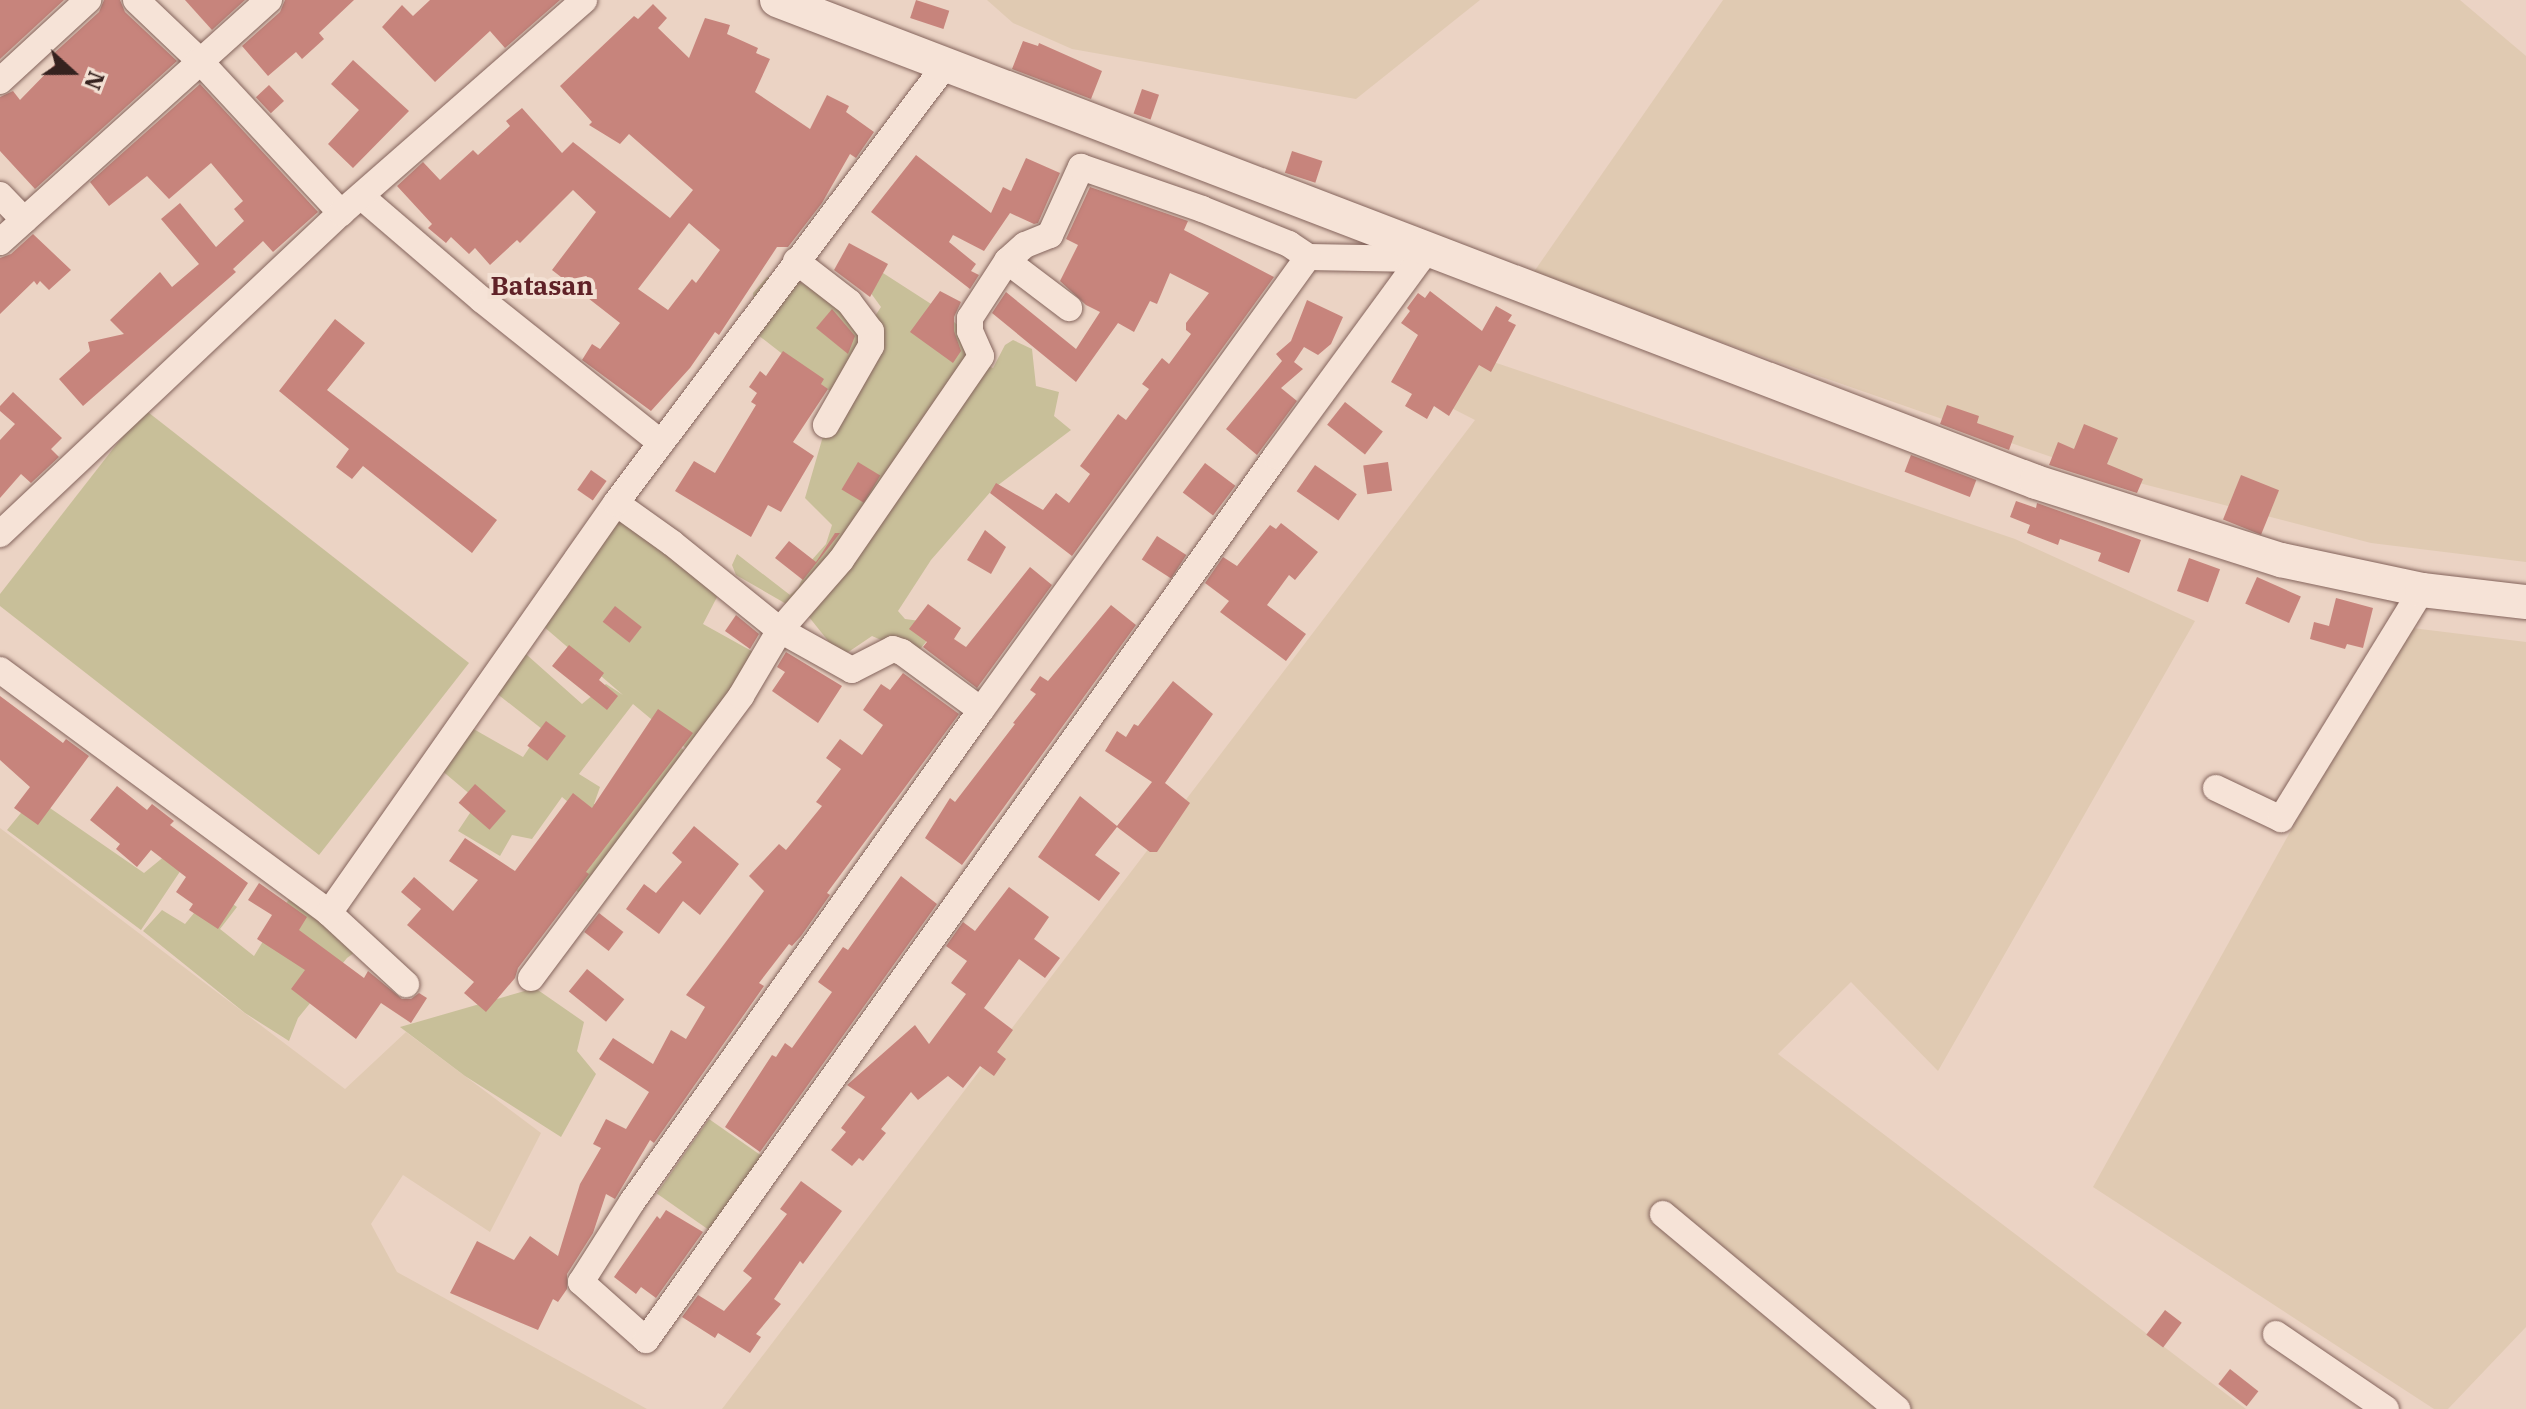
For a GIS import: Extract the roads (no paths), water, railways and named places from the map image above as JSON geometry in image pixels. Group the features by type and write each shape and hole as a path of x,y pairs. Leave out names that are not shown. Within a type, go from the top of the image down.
{"street":[{"path":"0,81 88,0"},
{"path":"136,0 352,205 482,300 661,443"},
{"path":"0,242 269,0"},
{"path":"0,534 352,205 584,0"},
{"path":"777,0 947,63 1423,255 2036,482 2281,560 2422,590 2526,602"},
{"path":"329,913 616,503 947,63"},
{"path":"531,978 636,841 691,758 707,744 741,696 780,630 841,560 981,356 970,331 970,318 1007,261 1025,245 1050,235 1084,167 1202,209 1289,244 1308,257 1423,255"},
{"path":"0,195 24,220"},
{"path":"1308,257 632,1202 581,1282 646,1340 1423,255"},
{"path":"796,261 849,302 871,331 871,346 826,425"},
{"path":"1007,261 1069,308"},
{"path":"616,503 672,543 780,630 852,670 893,649 902,652 981,710"},
{"path":"2216,788 2281,819 2422,590"},
{"path":"0,670 329,913 406,984"},
{"path":"1663,1214 1897,1409"},
{"path":"2276,1334 2386,1409"}],"district":[{"name":"Batasan","path":"542,286"}]}
